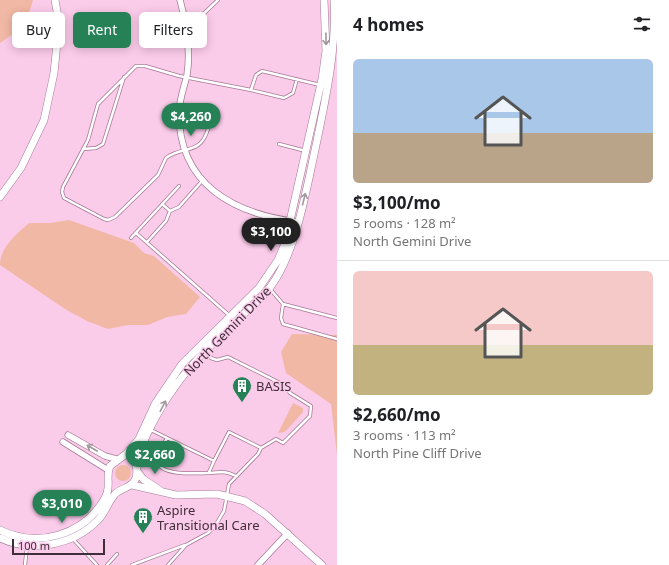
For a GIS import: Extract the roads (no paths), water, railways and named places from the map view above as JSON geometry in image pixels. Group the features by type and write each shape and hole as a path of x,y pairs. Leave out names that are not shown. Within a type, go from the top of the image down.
{"street":[{"path":"0,197 21,168 44,120 54,73 59,23 55,0"},
{"path":"180,0 184,12"},
{"name":"North Gemini Drive","path":"108,470 110,466 139,439 155,404 174,374 188,358 259,288 270,274 284,246 294,222 306,151 321,85 326,51 324,0"},
{"name":"North Gemini Drive","path":"132,484 136,478 136,469 142,446 171,392 205,351 269,289 283,268 332,70 335,39 334,0"},
{"path":"189,48 186,76 179,112 179,126 185,150 194,169 203,181 222,198 234,205 249,211 294,222"},
{"path":"68,435 105,456 130,460 143,479 162,492"},
{"path":"0,530 28,542 48,538 66,533 83,523 97,510 105,498 110,486 108,470 63,442"},
{"path":"109,479 115,486 123,488"},
{"path":"0,538 44,545 63,542 90,528 100,518 116,493 132,484 185,496 226,496 252,504 322,565"},
{"path":"258,565 288,534"}],"lane":[{"path":"205,12 218,0"},
{"path":"208,129 203,142 166,158 158,175 115,217 108,220 66,201 62,195 64,187 88,140 98,104 133,68 140,65 180,76 186,76 284,98 293,93 297,80"},
{"path":"251,90 256,75 262,72 321,85"},
{"path":"83,149 96,148 103,144 125,76"},
{"path":"279,144 306,151"},
{"path":"147,242 166,221 170,211 179,207 203,181"},
{"path":"131,238 179,186"},
{"path":"162,204 170,211"},
{"path":"136,232 231,316"},
{"path":"269,289 284,304 337,318"},
{"path":"284,304 281,318 283,324 337,339"},
{"path":"132,565 186,545 208,533 215,526 224,511 229,484 258,454 261,448 276,439 283,444 310,416 311,406 290,393 284,384 228,357 217,360 211,358 205,351"},
{"path":"150,430 214,461"},
{"path":"209,472 229,432 261,448"},
{"path":"167,438 158,458 158,463 163,469 178,473 226,472 236,476"},
{"path":"72,538 97,565"},
{"path":"25,565 28,542"},
{"path":"168,565 186,545"},
{"path":"107,565 117,554"}],"place":[{"name":"BASIS","path":"242,403"},
{"name":"Aspire Transitional Care","path":"143,534"}]}
